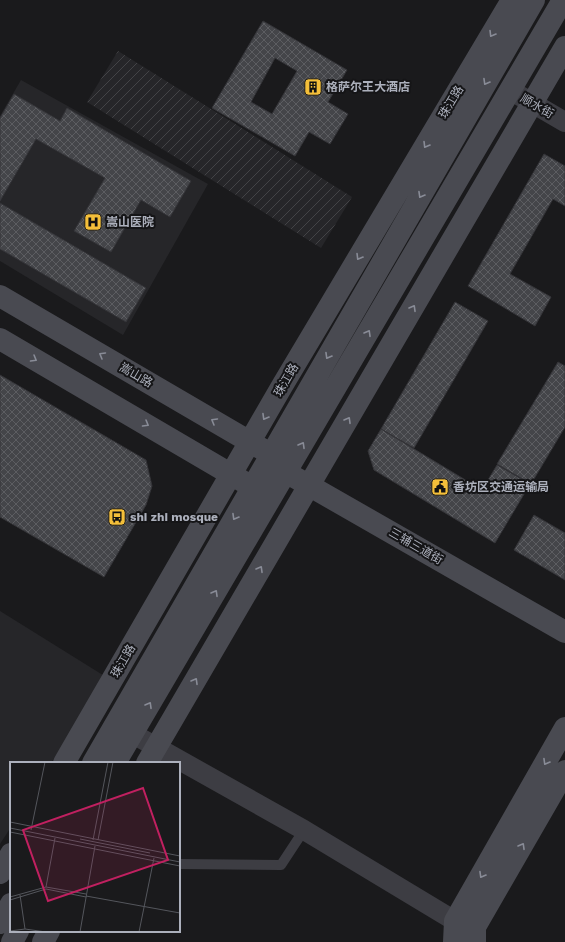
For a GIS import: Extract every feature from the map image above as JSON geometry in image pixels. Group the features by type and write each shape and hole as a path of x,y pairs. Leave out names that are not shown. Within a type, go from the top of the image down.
{"main road":[{"name":"珠江路","path":"65,762 231,474 512,0"},
{"name":"珠江路","path":"116,762 133,734 275,463 534,0"},
{"name":"珠江路","path":"94,762 253,487 275,463 510,90 563,0"},
{"path":"152,755 565,47"},
{"name":"嵩山路","path":"0,296 250,442 275,463"},
{"path":"0,339 253,487"},
{"name":"三辅三道街","path":"275,463 310,485 565,632"},
{"path":"455,932 565,728"},
{"path":"474,942 475,926 565,771"},
{"path":"10,856 0,873 10,879"},
{"path":"0,923 10,906"},
{"path":"12,942 17,932"},
{"path":"43,942 48,932"}],"street":[{"name":"顺水街","path":"510,90 565,122"},
{"path":"133,734 152,755 166,762"},
{"path":"180,769 304,830 455,932"}],"lane":[{"path":"180,864 281,865 304,830"}],"shaded area":[{"path":"118,51 352,197 321,248 87,102"},
{"name":"嵩山医院","path":"21,80 208,184 123,335 0,261 0,116"},
{"path":"0,611 106,677 52,762 10,762 10,829 0,844"}],"building":[{"name":"格萨尔王大酒店","path":"263,21 347,70 328,102 348,114 330,144 309,132 295,156 212,108","holes":["275,58 297,71 272,114 251,102"]},
{"path":"14,94 60,121 67,108 191,181 170,217 141,200 111,252 74,231 105,178 36,139 0,201 0,118"},
{"path":"544,154 565,166 565,206 553,199 510,274 551,297 535,326 468,286"},
{"path":"0,203 146,288 126,322 0,249"},
{"path":"455,302 488,321 414,448 381,429"},
{"path":"558,362 565,366 565,427 531,484 497,464"},
{"path":"0,375 146,460 152,486 146,505 104,577 0,517"},
{"name":"香坊区交通运输局","path":"381,429 482,490 497,465 530,484 495,543 374,470 368,451"},
{"path":"534,515 565,533 565,580 514,550"}],"place":[{"name":"格萨尔王大酒店","path":"313,87"},
{"name":"嵩山医院","path":"93,222"},
{"name":"香坊区交通运输局","path":"440,487"},
{"name":"shi zhi mosque","path":"117,517"}]}
